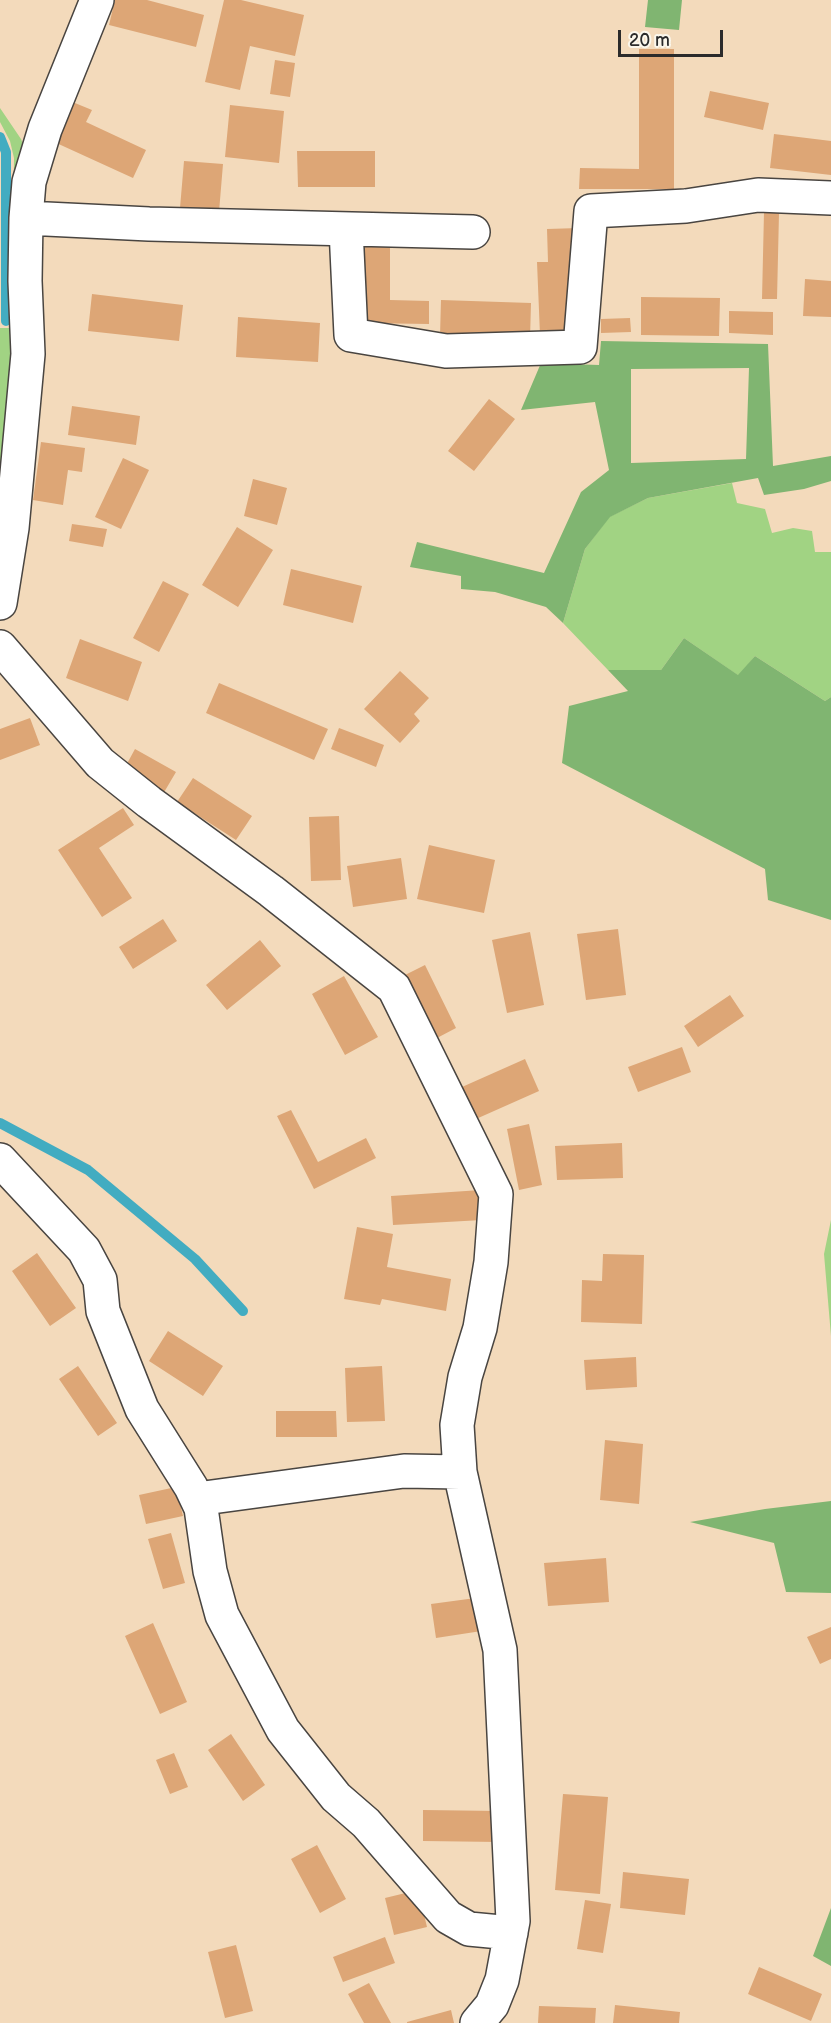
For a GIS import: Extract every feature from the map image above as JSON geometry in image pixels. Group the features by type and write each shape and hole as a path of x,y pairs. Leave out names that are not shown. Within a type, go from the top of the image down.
{"street":[{"path":"0,603 12,528 28,354 25,281 29,182 45,129 97,0"},
{"path":"346,229 351,335 447,351 580,347 591,211 686,206 758,195 831,198"},
{"path":"26,218 149,224 473,232"},
{"path":"0,647 100,763 149,802 271,891 394,988 496,1194 491,1262 480,1328 465,1377 457,1425 460,1472 500,1650 513,1921 502,1980 492,2005 477,2023"},
{"path":"0,1160 84,1250 100,1280 103,1311 142,1409 191,1487 201,1508 210,1571 222,1615 283,1730 336,1797 366,1823 448,1917 469,1929 511,1933"},
{"path":"197,1499 404,1471 460,1472"}],"green space":[{"path":"648,0 682,0 679,30 645,27"},
{"path":"0,108 21,139 27,154 0,558 0,328 12,328 14,158 10,141 0,122"},
{"path":"601,341 768,344 773,466 831,456 831,481 804,489 764,495 758,478 648,498 610,517 585,549 563,623 546,607 495,592 461,589 461,576 410,567 417,542 544,573 581,492 609,470 595,402 521,410 541,363 599,365","holes":["749,368 746,459 631,463 631,369"]},
{"path":"732,483 737,503 765,509 772,533 793,528 812,531 815,552 831,552 831,697 825,701 755,656 739,676 684,638 661,670 608,670 563,623 585,549 609,517 648,498"},
{"path":"684,638 738,675 755,656 825,701 831,697 831,920 768,900 765,869 562,763 569,706 628,691 608,670 661,670"},
{"path":"831,1220 831,1336 824,1254"},
{"path":"831,1501 831,1593 786,1592 774,1543 690,1522 765,1509"},
{"path":"831,1908 831,1966 813,1956"}],"building":[{"path":"115,0 147,0 204,15 196,47 109,25"},
{"path":"224,0 241,0 304,15 295,56 250,46 240,90 205,82"},
{"path":"639,49 674,49 674,189 579,189 580,168 639,169"},
{"path":"275,60 295,63 290,97 270,94"},
{"path":"710,91 769,103 763,130 704,117"},
{"path":"70,101 92,110 86,122 146,150 133,178 52,141"},
{"path":"230,105 284,111 279,163 225,157"},
{"path":"774,134 831,141 831,175 770,168"},
{"path":"297,151 375,151 375,187 298,187"},
{"path":"184,161 223,164 219,212 180,208"},
{"path":"764,212 779,213 777,299 762,299"},
{"path":"579,228 573,333 540,335 537,262 548,262 547,229"},
{"path":"362,246 390,246 390,300 429,301 429,324 361,323"},
{"path":"805,279 831,281 831,317 803,316"},
{"path":"92,294 183,305 179,341 88,331"},
{"path":"641,297 720,298 719,336 641,335"},
{"path":"441,300 531,303 530,339 440,336"},
{"path":"729,311 773,312 773,335 729,333"},
{"path":"238,317 320,323 318,362 236,357"},
{"path":"630,318 631,332 601,333 601,319"},
{"path":"489,399 515,419 474,471 448,451"},
{"path":"72,406 140,416 136,445 68,435"},
{"path":"41,442 85,448 82,472 68,470 63,505 33,500"},
{"path":"123,458 149,470 121,529 95,517"},
{"path":"253,479 287,488 277,525 244,516"},
{"path":"72,524 107,529 103,547 69,541"},
{"path":"237,527 273,550 238,607 202,585"},
{"path":"291,569 362,586 353,623 283,605"},
{"path":"163,581 189,594 159,652 133,638"},
{"path":"80,639 142,662 128,701 66,678"},
{"path":"400,671 429,698 414,714 420,721 400,743 364,709"},
{"path":"219,683 328,729 314,760 206,713"},
{"path":"30,718 40,745 0,760 0,729"},
{"path":"339,728 384,745 376,767 331,749"},
{"path":"135,749 176,772 163,794 123,771"},
{"path":"193,778 252,816 236,840 177,802"},
{"path":"123,808 134,825 99,848 132,898 102,917 58,850"},
{"path":"339,816 341,880 311,881 309,817"},
{"path":"429,845 495,860 484,913 417,899"},
{"path":"401,858 407,899 353,907 347,866"},
{"path":"163,919 177,941 133,969 119,947"},
{"path":"618,929 626,995 586,1000 577,934"},
{"path":"530,932 544,1005 507,1013 492,940"},
{"path":"260,940 281,966 227,1010 206,985"},
{"path":"425,965 456,1028 437,1038 405,975"},
{"path":"344,976 378,1037 345,1055 312,994"},
{"path":"730,995 744,1016 698,1047 684,1026"},
{"path":"682,1047 691,1072 638,1092 628,1067"},
{"path":"525,1059 539,1091 476,1119 462,1087"},
{"path":"291,1110 318,1162 366,1138 376,1158 314,1189 277,1116"},
{"path":"529,1124 542,1185 519,1190 507,1129"},
{"path":"622,1143 623,1178 557,1180 555,1146"},
{"path":"481,1190 482,1220 393,1225 391,1196"},
{"path":"357,1227 393,1234 387,1267 451,1279 446,1311 382,1299 380,1305 344,1299"},
{"path":"37,1253 76,1308 50,1326 12,1271"},
{"path":"603,1254 644,1255 642,1324 581,1322 582,1280 602,1281"},
{"path":"168,1331 223,1366 203,1396 149,1361"},
{"path":"636,1357 637,1387 586,1390 584,1360"},
{"path":"78,1366 117,1423 98,1436 59,1379"},
{"path":"382,1366 385,1421 347,1422 345,1368"},
{"path":"276,1411 336,1411 337,1437 276,1437"},
{"path":"605,1440 643,1444 639,1504 600,1500"},
{"path":"176,1487 183,1516 146,1524 139,1495"},
{"path":"171,1533 185,1583 163,1589 148,1539"},
{"path":"606,1558 609,1602 548,1606 544,1563"},
{"path":"483,1597 488,1630 436,1638 431,1604"},
{"path":"153,1623 187,1702 160,1714 125,1636"},
{"path":"831,1627 831,1659 820,1664 807,1637"},
{"path":"231,1734 265,1785 243,1801 208,1750"},
{"path":"174,1753 188,1787 170,1794 156,1760"},
{"path":"563,1794 608,1797 600,1894 555,1890"},
{"path":"423,1810 499,1811 499,1842 423,1841"},
{"path":"317,1845 346,1899 320,1913 291,1859"},
{"path":"623,1872 689,1879 685,1915 620,1908"},
{"path":"418,1890 427,1927 394,1935 385,1898"},
{"path":"585,1900 611,1904 603,1953 577,1949"},
{"path":"385,1937 395,1963 343,1982 333,1957"},
{"path":"236,1945 253,2011 225,2018 208,1952"},
{"path":"759,1967 822,1994 811,2021 748,1994"},
{"path":"369,1983 391,2023 364,2023 348,1994"},
{"path":"615,2005 680,2012 679,2023 613,2023"},
{"path":"539,2006 596,2008 595,2023 538,2023"},
{"path":"451,2010 454,2023 407,2023 407,2022"}],"waterway":[{"path":"0,137 6,152 6,321"},
{"path":"0,1123 88,1170 195,1259 243,1311"}]}
